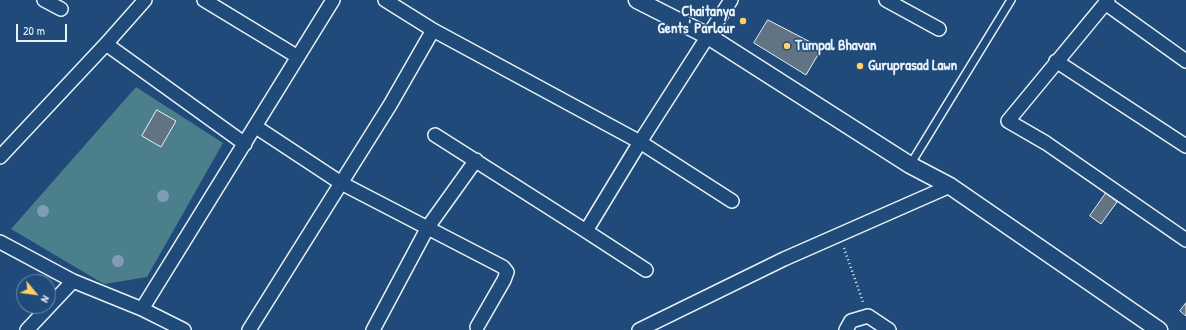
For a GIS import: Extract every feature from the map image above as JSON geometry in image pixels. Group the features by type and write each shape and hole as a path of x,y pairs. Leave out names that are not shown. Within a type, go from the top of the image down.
{"street":[{"path":"44,0 61,9"},
{"path":"0,157 106,44 144,0"},
{"path":"204,0 298,57"},
{"path":"142,309 256,127 333,0"},
{"path":"385,0 433,30 640,142 732,200"},
{"path":"637,0 708,36 910,165 950,186 1152,328"},
{"path":"586,231 640,142 731,0"},
{"path":"886,0 939,29"},
{"path":"1186,61 1106,1 1008,121 1046,143 1186,240"},
{"path":"249,330 390,105 433,30"},
{"path":"106,44 245,144"},
{"path":"1056,61 1186,146"},
{"path":"256,127 341,183 503,267 507,272 476,327"},
{"path":"435,135 646,270"},
{"path":"373,330 428,227 476,160"},
{"path":"638,330 784,259 950,186"},
{"path":"0,242 73,281 142,309 184,330"},
{"path":"27,330 73,281"},
{"path":"846,330 851,321 868,316 889,330"}],"lane":[{"path":"910,165 1011,0"}],"path":[{"path":"839,236 868,316"}],"green space":[{"path":"136,87 223,143 147,277 104,284 11,229"}],"building":[{"name":"Tumpal Bhavan","path":"768,20 822,48 806,75 754,43"},
{"path":"157,110 176,121 161,147 142,136"},
{"path":"1106,193 1117,202 1101,224 1090,216"},
{"path":"1186,303 1186,316 1180,311"}],"place":[{"name":"Chaitanya Gents' Parlour","path":"743,21"},
{"name":"Tumpal Bhavan","path":"787,46"},
{"name":"Guruprasad Lawn","path":"860,66"}]}
